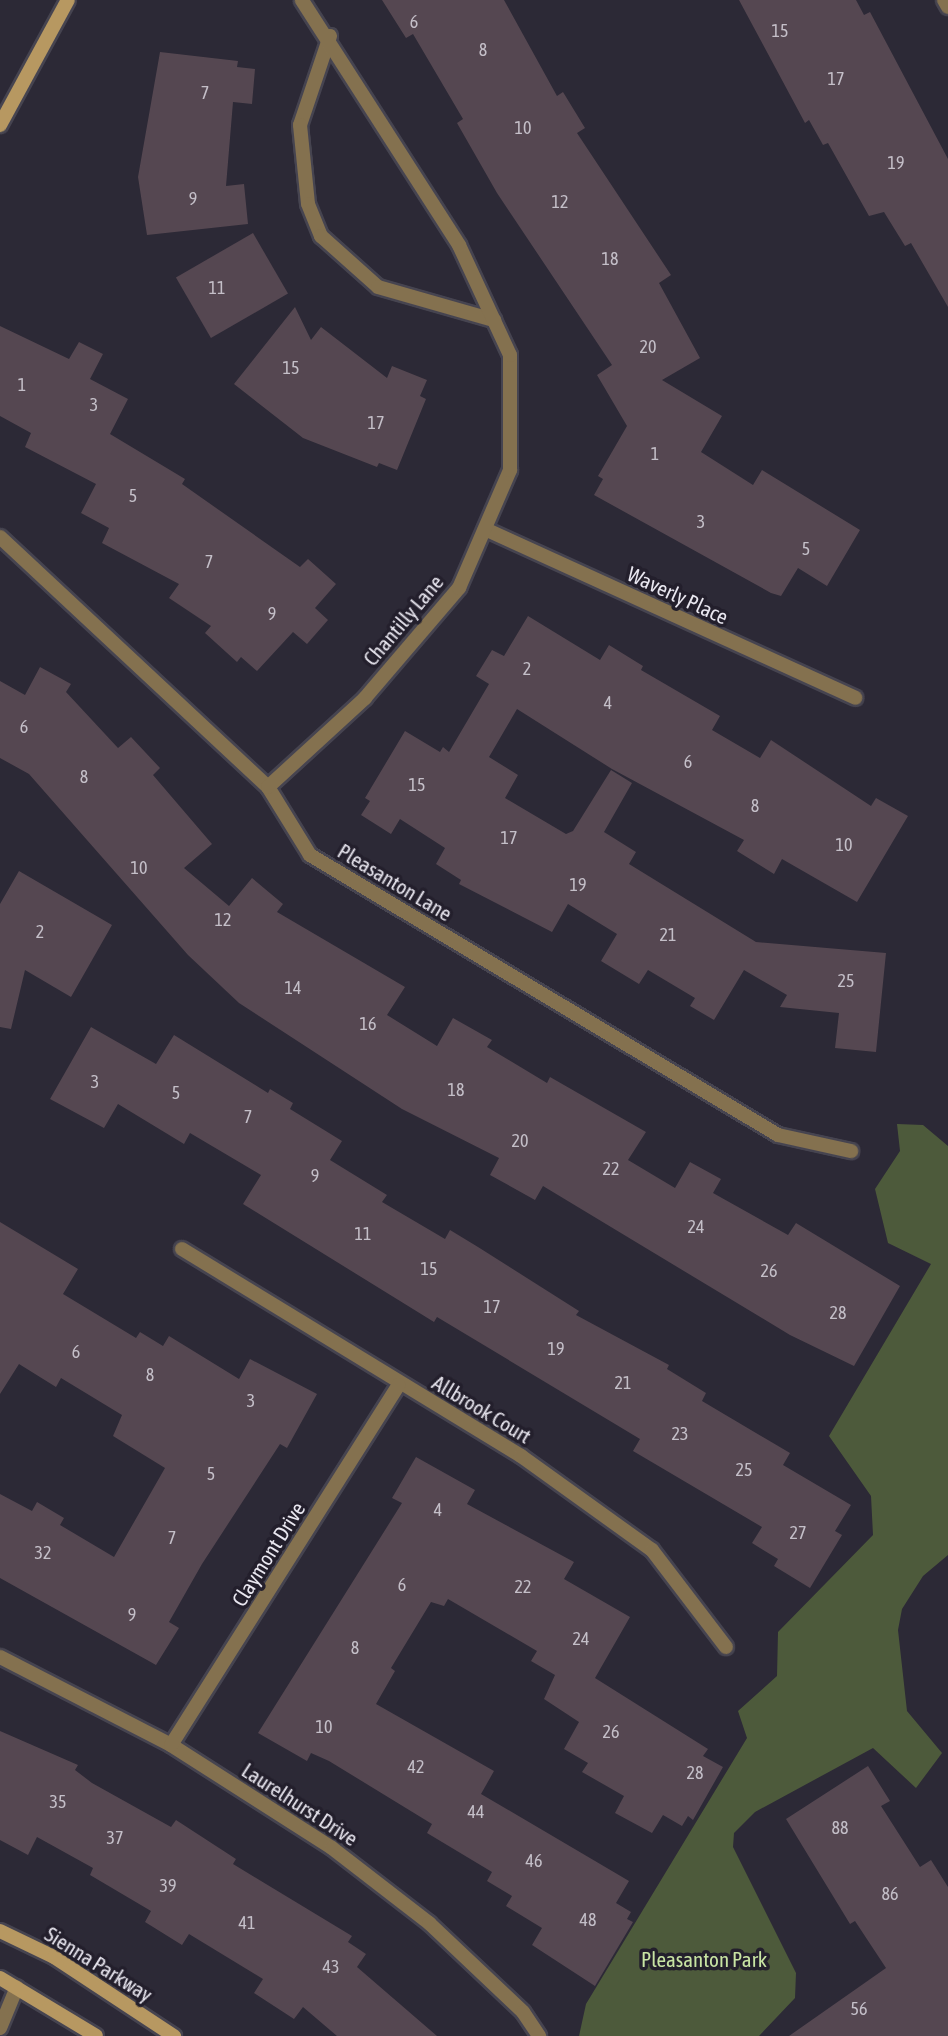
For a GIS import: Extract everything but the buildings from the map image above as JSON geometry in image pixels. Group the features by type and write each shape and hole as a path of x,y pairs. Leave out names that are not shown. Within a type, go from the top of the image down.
{"main road":[{"path":"0,125 68,0"},
{"name":"Sienna Parkway","path":"0,1931 54,1957 174,2036"},
{"path":"0,1978 96,2036"}],"street":[{"name":"Chantilly Lane","path":"268,787 365,698 459,588 510,470 510,355 459,245 330,36 302,0"},
{"path":"944,0 948,7"},
{"path":"330,36 300,125 308,204 321,236 378,287 494,320"},
{"name":"Waverly Place","path":"485,529 855,698"},
{"name":"Pleasanton Lane","path":"0,537 268,787 310,855 778,1135 851,1152"},
{"name":"Allbrook Court","path":"182,1249 399,1385 521,1456 652,1550 726,1647"},
{"name":"Claymont Drive","path":"171,1745 399,1385"},
{"name":"Laurelhurst Drive","path":"0,1657 171,1745 332,1848 429,1923 523,2012 539,2036"},
{"path":"0,2028 17,1987"}],"green space":[{"name":"Pleasanton Park","path":"897,1124 923,1125 948,1146 948,1555 923,1576 902,1609 898,1630 907,1711 942,1753 916,1788 873,1748 755,1812 734,1833 733,1847 796,1973 795,1998 759,2036 579,2036 586,2004 747,1738 738,1711 777,1676 778,1632 873,1535 871,1496 829,1436 931,1264 888,1243 875,1189 900,1151"}]}
